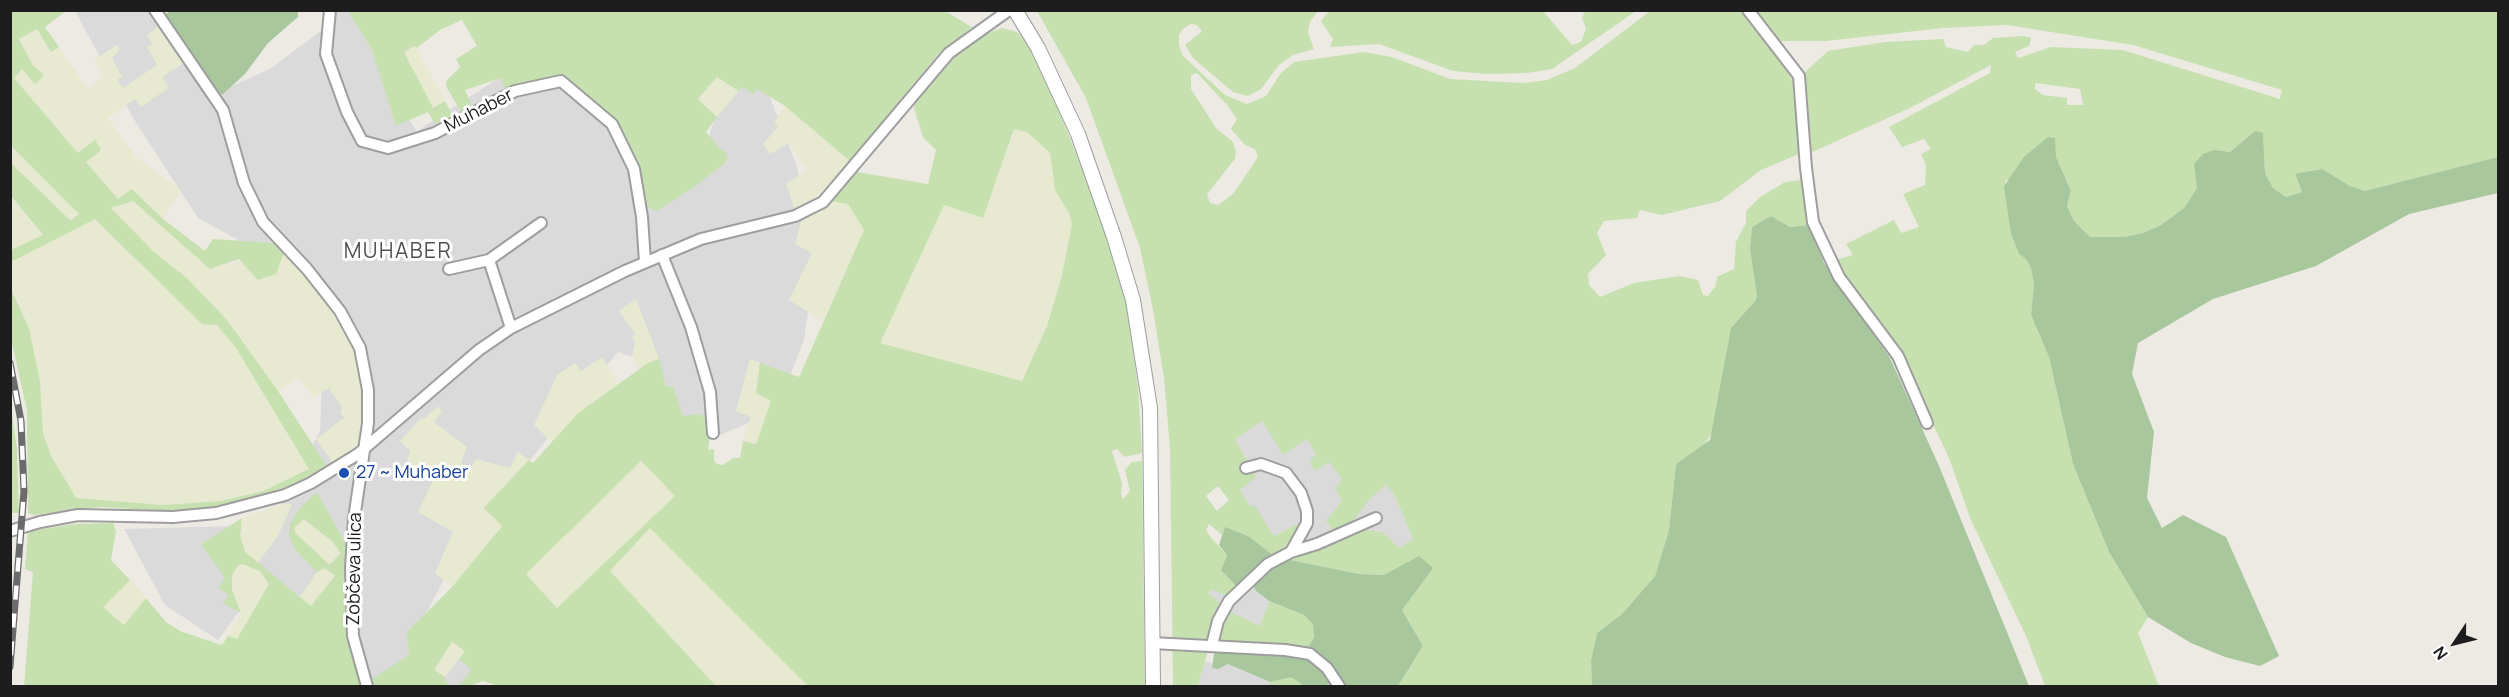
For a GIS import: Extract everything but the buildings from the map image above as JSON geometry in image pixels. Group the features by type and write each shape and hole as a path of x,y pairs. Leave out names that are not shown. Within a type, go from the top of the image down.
{"street":[{"path":"155,10 223,110 244,183 263,222 307,269 340,311 360,348 368,390 368,423 363,450"},
{"name":"Muhaber","path":"330,10 326,54 347,112 362,141 388,148 435,134 515,91 561,81 612,124 630,160 634,169 642,217 645,262"},
{"path":"10,531 40,522 78,515 173,517 216,513 285,495 335,469 363,450 479,350 510,328 645,262 701,239 795,216 823,201 949,53 1009,10"},
{"path":"1015,10 1038,48 1078,134 1114,237 1132,300 1150,408 1153,687"},
{"path":"1748,10 1799,76 1806,168 1813,222 1839,277 1898,356 1927,423"},
{"path":"449,269 489,260 541,223"},
{"path":"662,255 691,327 710,392 713,433"},
{"path":"489,260 510,328"},
{"name":"Zobčeva ulica","path":"363,450 351,568 353,636 367,687"},
{"path":"1245,468 1261,464 1286,473 1301,493 1307,511 1307,523 1291,552"},
{"path":"1212,645 1218,621 1229,601 1268,564 1291,552 1317,544 1376,518"},
{"path":"1152,643 1212,645 1310,654 1328,668 1339,687"}],"shaded area":[{"path":"75,11 150,11 210,96 270,69 322,30 327,11 358,11 384,84 417,131 505,74 569,82 703,154 716,115 718,67 768,92 797,167 814,269 804,340 776,411 709,440 678,411 657,366 618,352 530,460 457,556 414,635 481,666 461,686 347,686 312,595 250,597 218,640 165,605 124,529 270,525 320,431 324,319 281,263 198,218 135,121"},
{"path":"1262,421 1271,435 1307,439 1317,455 1386,485 1395,496 1414,539 1399,549 1384,533 1316,547 1299,557 1256,591 1269,601 1260,626 1222,625 1208,593 1212,588 1228,596 1236,586 1250,506 1240,490 1255,477 1235,439"},
{"path":"1205,661 1212,663 1213,668 1228,664 1270,682 1270,686 1198,686"}],"green space":[{"path":"172,10 298,11 298,17 268,43 245,74 223,94 217,94 164,15"},
{"path":"943,10 972,27 940,52 850,161 785,106 757,89 753,94 742,87 739,91 717,77 698,99 717,117 706,132 728,157 725,163 694,187 657,211 648,207 632,155 622,137 561,87 537,86 510,100 501,78 465,90 477,118 462,114 446,86 446,81 460,67 456,59 477,46 462,20 440,30 417,48 414,46 404,52 433,108 445,101 453,116 435,124 428,112 396,126 372,50 348,11"},
{"path":"1330,10 1543,11 1572,45 1581,42 1586,29 1582,18 1585,11 1636,11 1552,69 1527,73 1487,74 1453,71 1379,44 1330,47 1333,39 1321,21"},
{"path":"11,11 66,11 45,27 59,47 51,52 37,29 19,39 32,64 44,75 35,84 22,69 14,78 78,153 95,140 101,150 86,162 118,199 132,189 163,219 205,251 213,239 274,243 285,250 276,274 258,280 239,259 210,269 133,201 111,208 152,250 188,279 227,320 278,391 328,468 282,492 210,510 179,512 102,507 34,515 28,513 27,410 11,339 10,287 29,328 40,381 43,433 51,456 76,498 163,505 221,501 263,491 309,469 236,348 217,325 202,324 95,219 11,262 11,250 43,235 11,196 11,163 71,221 79,214 11,146"},
{"path":"1037,11 1318,11 1310,22 1308,32 1314,49 1293,55 1279,65 1261,89 1248,96 1233,92 1193,58 1185,45 1202,31 1197,25 1191,24 1183,29 1179,35 1179,45 1183,56 1225,95 1247,104 1266,96 1281,73 1294,62 1364,52 1392,57 1450,79 1524,83 1547,80 1575,68 1650,11 1741,11 1772,46 1787,68 1798,97 1799,154 1761,170 1720,201 1662,215 1640,210 1637,218 1604,221 1597,233 1606,255 1588,274 1589,285 1600,297 1634,283 1680,276 1698,280 1703,295 1708,296 1716,285 1717,277 1734,269 1736,242 1746,223 1746,211 1760,197 1785,182 1801,180 1809,225 1790,227 1771,216 1752,227 1750,249 1757,296 1731,328 1712,432 1705,444 1676,464 1669,530 1655,576 1622,614 1597,633 1591,660 1592,686 1398,686 1423,646 1402,610 1419,556 1385,575 1359,574 1290,560 1364,529 1384,533 1399,548 1413,539 1395,496 1386,485 1369,500 1350,525 1335,533 1326,521 1342,501 1335,489 1342,479 1329,462 1314,471 1310,460 1316,455 1307,439 1283,455 1262,421 1235,439 1256,477 1240,490 1250,506 1255,506 1274,536 1302,522 1294,538 1274,556 1248,536 1225,528 1222,535 1209,524 1206,530 1227,555 1221,570 1236,586 1227,596 1212,589 1208,593 1221,604 1198,686 1173,686 1170,449 1164,378 1140,248 1086,98","holes":["1197,73 1228,106 1237,119 1231,129 1245,145 1255,149 1258,157 1233,194 1218,205 1210,203 1207,194 1235,159 1236,151 1233,142 1216,128 1191,89 1191,75","1218,486 1229,500 1217,511 1206,496"]},
{"path":"1753,11 2498,11 2498,157 2363,191 2321,169 2295,175 2302,192 2286,197 2273,188 2265,173 2263,134 2255,131 2230,152 2214,150 2194,164 2197,188 2184,208 2161,225 2143,233 2124,237 2090,237 2074,221 2067,206 2071,191 2056,157 2005,181 2011,234 2019,254 2026,259 2031,268 2034,284 2031,315 2049,357 2073,464 2109,552 2148,617 2138,633 2159,686 2045,686 2026,636 1970,518 1949,458 1905,366 1882,326 1835,260 1853,255 1846,244 1894,220 1901,233 1919,227 1903,194 1925,185 1926,165 1921,154 1931,149 1924,139 1902,147 1889,127 1990,73 1991,65 1910,108 1810,153 1808,99 1803,74 1828,51 1885,42 1943,39 1946,47 1968,52 1974,45 1984,45 1993,38 2024,36 2031,38 2029,46 2015,52 2018,58 2051,47 2123,50 2280,99 2282,90 2133,45 2007,25 1943,28 1826,41 1781,41","holes":["2035,83 2080,89 2083,105 2067,105 2067,98 2043,95 2035,89"]},
{"path":"161,24 186,62 162,77 169,88 141,107 135,99 108,118 136,157 181,190 163,219 133,189 118,199 14,78 22,68 44,75 32,64 19,39 37,29 51,52 59,47 88,89 103,76 94,60 117,45 120,50 112,58 122,77 117,80 123,88 157,65 147,47 152,44 147,35"},
{"path":"1002,28 1017,32 1028,44 1055,101 1106,229 1126,300 1138,387 1142,453 1124,457 1117,449 1112,451 1122,483 1123,499 1130,491 1125,470 1132,462 1142,461 1145,686 808,686 650,528 610,571 716,686 498,686 483,681 470,686 458,686 472,670 459,659 465,651 452,642 434,670 445,677 444,679 451,686 370,686 368,682 409,655 407,632 452,587 502,526 484,508 529,460 533,463 578,413 648,363 659,359 666,386 673,387 683,416 700,414 712,423 708,450 714,449 714,461 717,464 723,465 733,458 740,458 743,441 756,444 771,401 756,393 760,363 799,377 864,230 848,204 831,201 857,172 928,184 936,150 923,137 912,102 963,48 977,37","holes":["1014,129 1027,132 1050,153 1055,190 1069,213 1072,224 1062,275 1047,326 1022,381 880,343 944,205 983,218","641,461 675,496 557,608 526,574"]},
{"path":"415,45 445,101 433,108 404,52"},
{"path":"717,77 739,91 717,117 698,99"},
{"path":"785,106 850,161 817,197 795,210 786,184 807,170 789,143 770,154 763,144 778,127 774,123"},
{"path":"1014,129 1027,131 1050,153 1055,190 1069,213 1072,224 1062,275 1047,326 1022,381 879,343 944,205 983,218"},
{"path":"2255,131 2263,133 2265,173 2273,188 2286,197 2302,192 2295,174 2322,169 2350,186 2364,191 2498,157 2498,193 2409,214 2316,266 2213,299 2138,343 2132,374 2154,432 2147,498 2162,528 2183,515 2226,537 2279,656 2260,666 2225,657 2191,643 2148,617 2109,552 2073,464 2049,357 2031,315 2034,284 2031,268 2026,259 2019,254 2011,234 2004,186 2024,157 2048,137 2055,138 2056,157 2071,191 2067,206 2074,221 2090,237 2124,237 2143,233 2161,225 2184,208 2197,188 2194,164 2203,154 2214,150 2230,152"},
{"path":"10,146 80,214 71,222 11,163"},
{"path":"10,196 43,236 11,250 10,250"},
{"path":"133,201 210,269 285,250 318,284 349,335 361,366 364,395 359,448 334,465 316,439 344,418 340,411 342,408 329,388 313,397 299,378 278,391 227,320 188,279 152,250 111,208"},
{"path":"831,201 848,204 864,230 823,321 789,300 812,253 795,244 801,222"},
{"path":"1771,216 1790,227 1809,225 1824,263 1890,358 1939,466 2029,686 1592,686 1591,660 1597,633 1622,614 1655,576 1669,530 1676,464 1710,440 1731,328 1757,296 1750,249 1752,227"},
{"path":"95,218 202,323 217,325 236,348 309,469 263,491 221,501 163,505 76,499 51,456 43,433 40,381 29,328 11,287 11,262"},
{"path":"636,299 659,359 639,370 632,357 635,343 632,336 635,334 619,311"},
{"path":"602,357 618,384 578,413 553,443 534,425 557,375 575,363 581,371"},
{"path":"750,359 760,363 756,393 771,401 756,444 743,441 751,417 736,411"},
{"path":"10,398 17,449 19,513 11,513"},
{"path":"438,406 442,411 434,422 467,447 461,463 471,467 476,459 510,468 518,452 529,460 484,508 502,525 452,587 435,573 453,532 418,512 434,478 407,461 410,451 400,441 421,418 425,418"},
{"path":"641,461 675,496 558,608 526,574"},
{"path":"317,492 349,550 362,686 24,686 33,572 25,569 28,531 76,524 113,523 116,531 111,560 130,580 103,607 124,625 146,598 166,622 180,631 222,645 228,636 237,639 269,584 260,571 243,564 238,565 232,575 232,591 241,613 223,603 229,595 218,588 225,578 201,544 242,518 240,536 245,552 311,606 335,576 325,568 317,572 296,551 289,536 290,524 299,509","holes":["304,519 333,542 341,553 330,565 295,533 294,528"]},
{"path":"285,503 292,504 278,536 257,564 245,552 240,536 242,518"},
{"path":"304,519 333,542 341,553 329,565 295,533 293,528"},
{"path":"1225,527 1248,536 1274,556 1236,586 1221,570 1227,555 1219,545"},
{"path":"650,528 808,686 716,686 610,571"},
{"path":"1419,556 1433,568 1402,610 1423,646 1398,686 1304,686 1291,677 1270,682 1228,664 1218,669 1212,668 1216,641 1309,646 1314,637 1313,624 1304,615 1269,601 1256,591 1252,583 1276,564 1290,560 1359,574 1384,575"},
{"path":"243,564 260,571 269,584 237,640 228,636 241,613 232,591 232,575 234,568"},
{"path":"325,568 335,576 311,606 299,598 317,572"},
{"path":"130,580 146,598 124,625 102,607"},
{"path":"1269,601 1304,615 1314,624 1314,637 1309,646 1216,641 1226,615 1231,612 1260,626"},
{"path":"452,642 465,651 445,677 434,670"},
{"path":"1291,676 1304,686 1270,686 1270,682"}],"railway":[{"path":"10,363 21,421 24,491 10,667"}],"place":[{"name":"27 ~ Muhaber","path":"344,473"}],"district":[{"name":"MUHABER","path":"398,252"}]}
